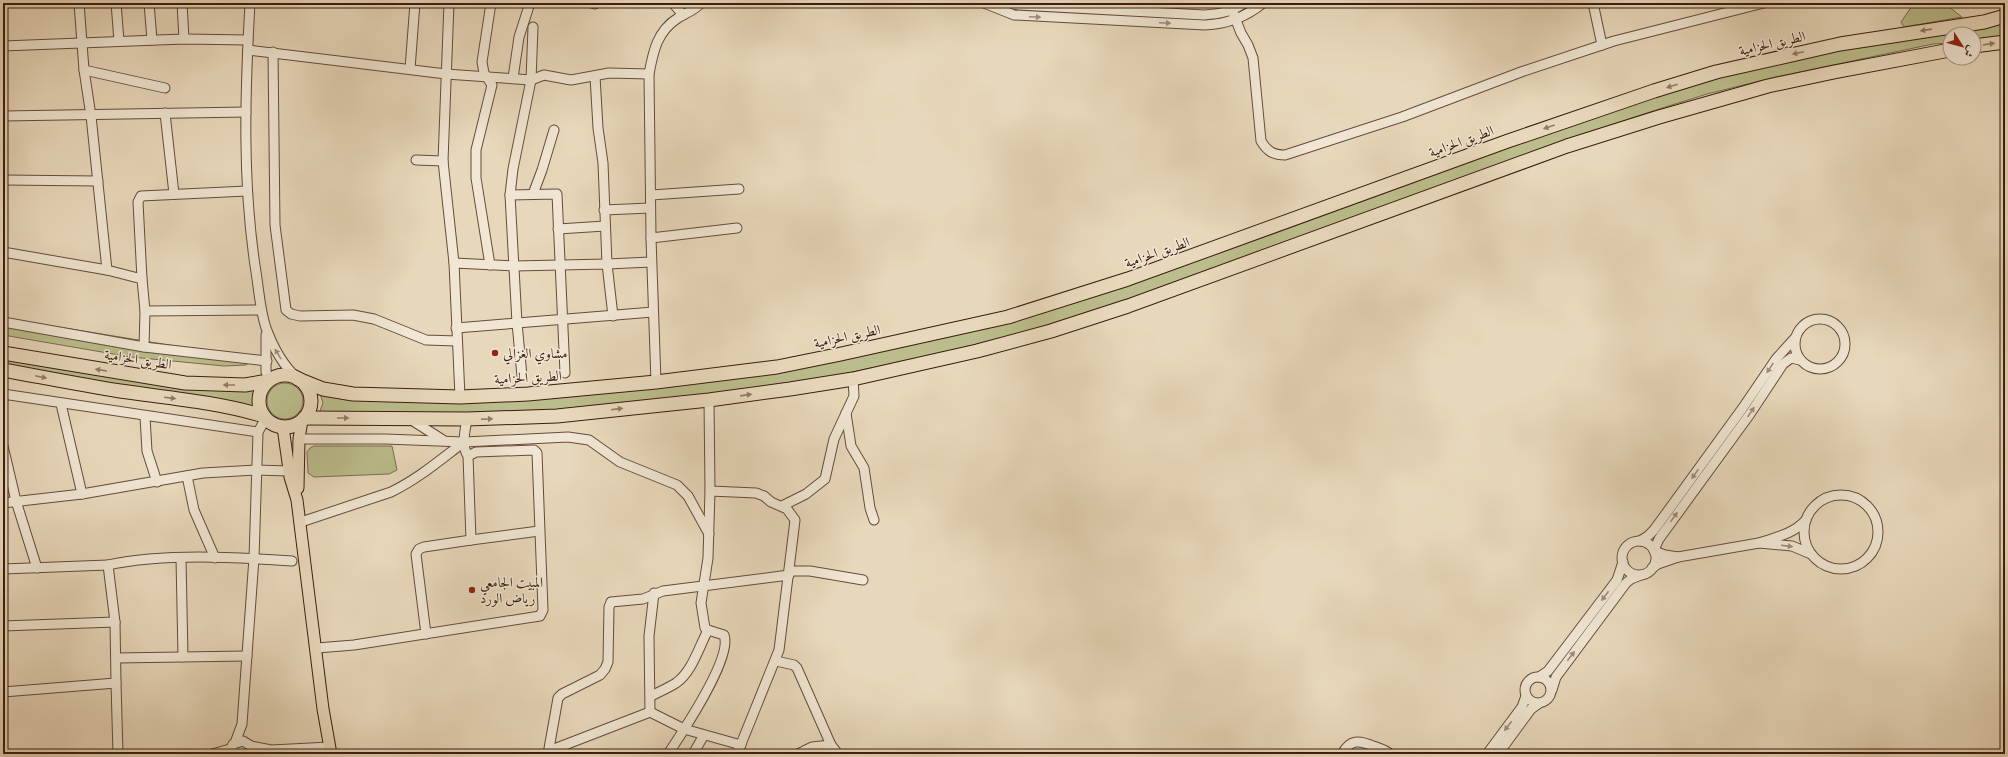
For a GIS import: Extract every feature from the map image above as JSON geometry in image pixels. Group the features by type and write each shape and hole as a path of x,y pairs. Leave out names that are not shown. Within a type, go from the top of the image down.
{"highway":[{"name":"الطريق الحزامية","path":"3,353 185,383 245,385 285,375 297,378 323,389 346,394 460,397 566,391 656,382 777,366 849,353 1008,317 1128,279 1508,141 1682,82 1764,60 1888,36 1984,22 2005,16"},
{"path":"1982,45 2005,42"},
{"path":"303,419 467,419 557,416 709,400 853,378 977,351 1051,331 1286,250 1567,146 1659,117 1768,86 1942,52"},
{"path":"3,370 86,386 206,402 232,407 265,417 276,425 283,427 296,424 303,419 308,412 311,397 308,390 297,378"},
{"path":"265,417 259,402 263,387 269,380"}],"main road":[{"path":"297,500 298,439 303,419"},
{"path":"283,427 289,471 301,522 323,709 330,751"}],"street":[{"path":"79,3 84,70 92,116 107,270"},
{"path":"116,3 119,40"},
{"path":"149,3 152,40"},
{"path":"182,3 184,38"},
{"path":"250,3 246,112 247,190 253,253 266,328 266,372 269,380"},
{"path":"410,69 415,3"},
{"path":"449,3 443,161 454,263 460,397"},
{"path":"490,265 476,164 478,138 492,85 488,76 484,73 482,62 491,3"},
{"path":"513,78 519,37 530,3"},
{"path":"672,3 683,15"},
{"path":"656,382 650,238 651,195 649,74 657,39 670,24 683,15 698,8 702,3"},
{"path":"984,3 1001,11 1026,16 1205,25 1217,25 1235,19 1262,3"},
{"path":"1008,3 1019,5 1204,15 1220,14 1232,10 1244,3"},
{"path":"1593,3 1602,45"},
{"path":"1232,10 1253,58 1261,141 1264,146 1276,155 1285,155 1402,117 1521,72 1602,45 1764,3"},
{"path":"522,376 517,323 510,195 513,169 530,80 533,27"},
{"path":"3,46 184,38 248,40"},
{"path":"248,50 446,74 530,80 544,75 571,80 609,73 649,74"},
{"path":"273,52 275,225 286,310 291,314 300,316 353,315 374,319 426,340 457,341"},
{"path":"84,70 165,88"},
{"path":"595,76 598,128 603,163 607,264 613,316"},
{"path":"3,116 92,116 246,112"},
{"path":"165,113 174,194"},
{"path":"533,194 554,130"},
{"path":"416,160 443,161"},
{"path":"3,180 98,181"},
{"path":"651,195 739,189"},
{"path":"144,347 144,311 139,199 144,195 247,190"},
{"path":"510,195 557,194 565,373"},
{"path":"604,210 650,208"},
{"path":"558,229 605,226"},
{"path":"650,238 737,228"},
{"path":"3,252 107,270 142,279"},
{"path":"454,263 514,266 651,262"},
{"path":"144,311 262,310"},
{"path":"456,328 653,312"},
{"path":"1641,575 1628,570 1623,562 1622,557 1625,548 1633,542 1640,541 1654,530 1742,409 1776,359 1795,338 1799,330 1805,324 1818,319 1832,322 1840,328 1844,337 1844,353 1840,361 1833,366 1824,370 1814,369 1800,360 1791,358 1783,364 1750,414 1658,539 1654,551 1656,558 1652,568"},
{"path":"3,322 42,328 92,340 267,361"},
{"path":"266,328 276,351 287,369 297,378"},
{"path":"1795,338 1794,347 1800,360"},
{"path":"782,506 806,494 825,479 834,439 854,396 853,378"},
{"path":"3,394 61,404 183,420 258,432"},
{"path":"668,754 684,729 720,664 725,646 724,635 708,630 703,625 701,603 707,564 709,534 709,400"},
{"path":"61,404 82,494"},
{"path":"846,413 851,446 864,468 870,508 874,520"},
{"path":"145,416 147,451 157,482"},
{"path":"232,748 242,724 254,558 258,432 265,417"},
{"path":"408,419 444,440"},
{"path":"467,419 464,442 468,456 471,540"},
{"path":"298,439 444,440 464,442 568,437 589,440 620,462 677,485 688,496 709,534"},
{"path":"301,522 398,489 422,475 464,442"},
{"path":"3,446 16,501 37,568"},
{"path":"316,648 354,645 540,616 543,610 536,451 476,452 468,456"},
{"path":"3,503 82,494 221,471 289,471"},
{"path":"187,476 194,510 215,558"},
{"path":"549,752 650,712 684,729 704,735 739,750 776,661 790,573 795,520 792,514 782,506 771,502 764,496 756,493 710,491"},
{"path":"1498,754 1531,709 1538,704 1546,702 1549,698 1556,677 1626,583 1635,576 1641,575 1658,564 1678,557 1759,543 1790,533 1798,529 1806,520 1813,508 1824,499 1845,496 1852,497 1865,504 1870,510 1876,523 1877,538 1875,545 1867,558 1855,566 1841,569 1827,566 1811,554 1792,546 1759,543"},
{"path":"1806,520 1804,534 1811,554"},
{"path":"426,634 416,554 419,549 424,547 539,531"},
{"path":"1640,541 1646,543 1654,551 1665,555 1678,557"},
{"path":"3,569 108,565 129,560 180,558 254,558 292,560"},
{"path":"180,558 183,657"},
{"path":"1487,754 1522,707 1526,696 1525,691 1528,682 1548,671 1617,580 1623,562"},
{"path":"108,565 115,622 118,754"},
{"path":"549,752 558,698 562,694 600,675 607,666 610,604 614,602 642,599 654,593 810,571 863,580"},
{"path":"650,712 651,696 649,636 654,593"},
{"path":"3,626 115,622"},
{"path":"651,696 676,683 682,678 691,664 708,630"},
{"path":"116,658 247,656"},
{"path":"776,661 797,668 831,745 838,754"},
{"path":"1539,677 1548,681 1552,690"},
{"path":"3,692 116,683"},
{"path":"1526,696 1532,702 1538,704"},
{"path":"242,724 250,748"},
{"path":"693,754 704,735"},
{"path":"1342,754 1350,744 1362,741 1390,754"},
{"path":"798,754 812,747 831,745"},
{"path":"212,754 232,748 330,751"},
{"path":"262,754 271,750"}],"green space":[{"path":"1914,3 1944,3 1962,17 1904,27 1901,22"},
{"path":"2005,22 2005,39 1982,40 1981,26"},
{"path":"1942,33 1942,43 1933,44 1776,77 1707,94 1656,110 1568,139 1165,287 1004,339 793,385 583,408 531,411 318,416 323,403 320,393 571,395 989,326 1530,137 1711,78 1827,52"},
{"path":"3,318 169,345 258,356 246,365 224,366 131,357 3,335"},
{"path":"3,358 185,387 227,391 254,389 254,408 3,364"},
{"path":"289,383 298,388 302,394 302,408 298,414 289,419 281,419 272,414 268,408 267,397 272,388 278,384"},
{"path":"314,446 392,446 397,470 389,474 314,477 308,473 307,452"}],"place":[{"name":"مشاوي الغزالي","path":"495,353"},
{"name":"المبيت الجامعي رياض الورد","path":"472,590"}]}
